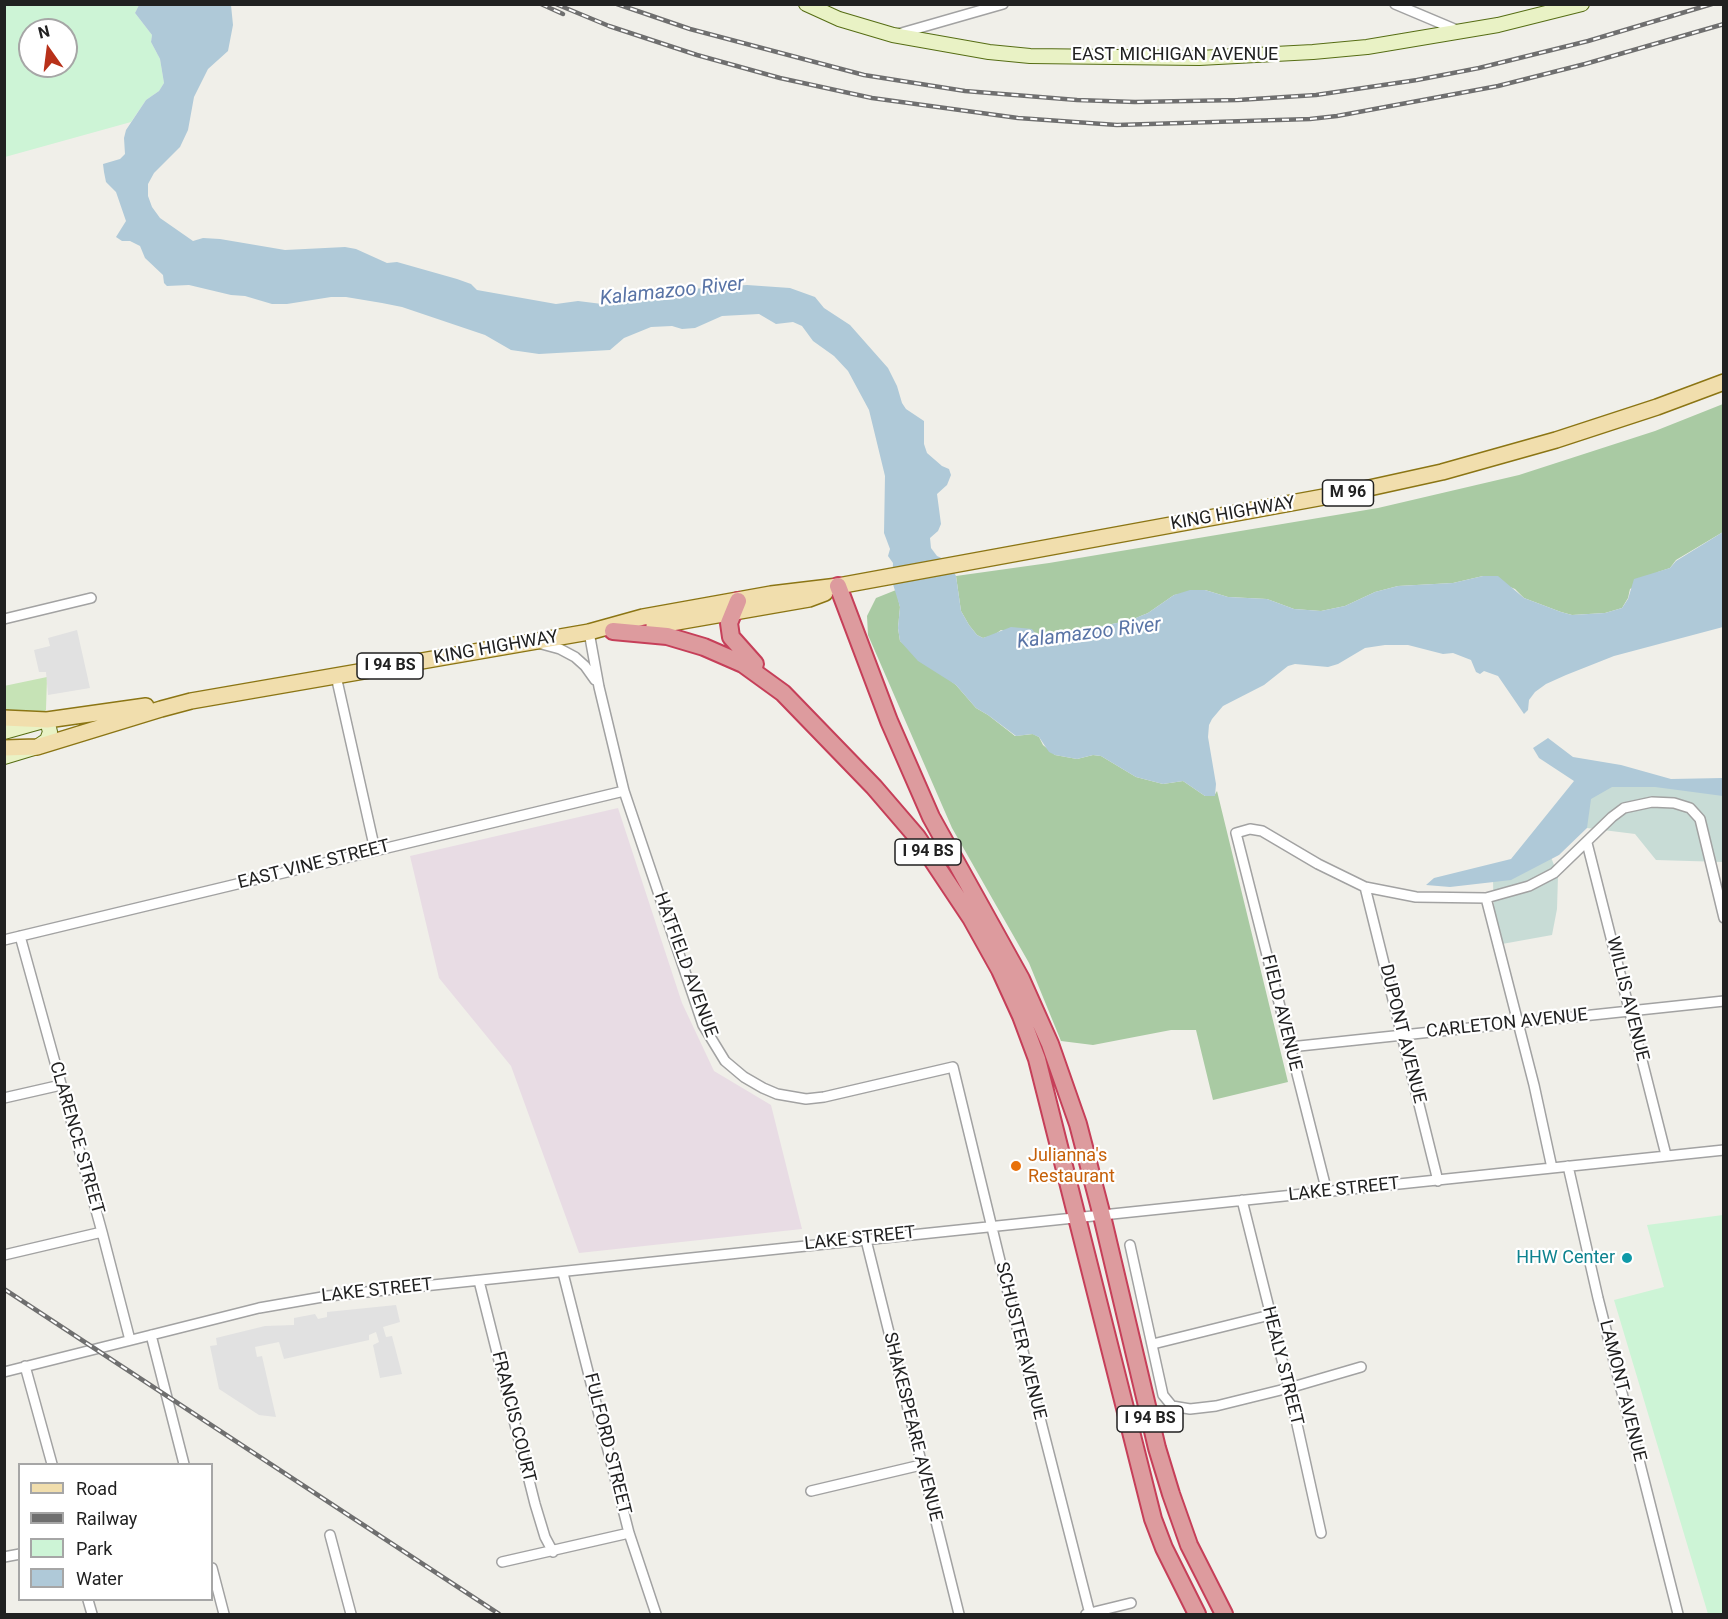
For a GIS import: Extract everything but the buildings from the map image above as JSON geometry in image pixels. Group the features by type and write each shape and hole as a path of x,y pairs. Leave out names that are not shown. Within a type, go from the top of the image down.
{"highway":[{"name":"I 94 BS","path":"838,586 889,721 931,817 1022,979 1057,1064 1077,1124 1090,1217 1153,1519 1164,1548 1197,1614"},
{"name":"I 94 BS","path":"735,607 730,631 735,644 874,787 917,837 971,918 1000,970 1030,1037 1090,1217 1105,1285 1127,1365 1140,1401 1149,1411 1157,1448 1178,1515 1202,1573 1224,1614"},
{"name":"I 94 BS","path":"614,631 667,636 704,647 743,664 783,693"}],"main road":[{"name":"KING HIGHWAY","path":"588,632 614,631 735,607 793,590 838,586 1340,495 1400,482 1556,440 1724,382"},
{"name":"KING HIGHWAY","path":"4,718 47,720 191,701 588,632 643,617 735,607"},
{"name":"KING HIGHWAY","path":"4,748 37,747 191,701"}],"street":[{"name":"EAST MICHIGAN AVENUE","path":"807,4 839,19 892,35 949,46 1020,55 1199,58 1313,52 1367,46 1498,25 1581,4"},
{"path":"892,35 1003,4"},
{"path":"1395,4 1461,32"},
{"path":"4,619 91,598"},
{"name":"HATFIELD AVENUE","path":"588,632 624,792 703,1025 716,1049 733,1068 751,1082 777,1094 806,1099 825,1098 953,1067"},
{"path":"530,642 561,649 575,657 585,666 599,687"},
{"path":"336,676 375,850"},
{"path":"4,732 47,720 50,736 37,747 4,757"},
{"name":"EAST VINE STREET","path":"4,940 624,792"},
{"path":"1365,887 1416,897 1485,898 1515,891 1544,879 1564,864 1624,808 1652,802 1683,806 1697,814 1702,824 1723,913"},
{"name":"FIELD AVENUE","path":"1327,1192 1236,833 1250,830 1262,831 1317,864 1365,887"},
{"name":"WILLIS AVENUE","path":"1587,843 1666,1155"},
{"name":"DUPONT AVENUE","path":"1365,887 1438,1181"},
{"path":"1485,898 1534,1085 1552,1168"},
{"name":"CLARENCE STREET","path":"20,936 130,1340"},
{"name":"CARLETON AVENUE","path":"1290,1047 1724,1001"},
{"name":"SCHUSTER AVENUE","path":"953,1067 1088,1614"},
{"path":"4,1098 61,1085"},
{"name":"LAKE STREET","path":"4,1372 295,1301 351,1293 1724,1150"},
{"name":"LAMONT AVENUE","path":"1568,1166 1598,1298 1678,1614"},
{"name":"HEALY STREET","path":"1242,1200 1321,1533"},
{"path":"4,1255 102,1232"},
{"name":"SHAKESPEARE AVENUE","path":"866,1240 959,1614"},
{"path":"1130,1245 1163,1395 1168,1404 1177,1409 1216,1406 1361,1367"},
{"name":"FULFORD STREET","path":"563,1272 629,1533 656,1614"},
{"name":"FRANCIS COURT","path":"479,1281 535,1504 545,1537 553,1552"},
{"path":"1153,1344 1270,1316"},
{"path":"150,1335 183,1463"},
{"path":"25,1366 52,1463"},
{"path":"811,1491 921,1466"},
{"path":"502,1562 629,1533"},
{"path":"330,1535 351,1614"},
{"path":"213,1572 224,1614"},
{"path":"1088,1614 1131,1603"}],"shaded area":[{"path":"77,630 90,688 48,695 46,672 39,672 34,650 50,646 48,638"},
{"path":"1597,779 1723,787 1723,862 1656,860 1635,834 1587,828 1575,806"},
{"path":"618,808 682,1003 714,1071 771,1105 802,1229 579,1253 511,1066 439,978 410,856"},
{"path":"1551,857 1558,876 1557,909 1552,935 1502,944 1494,920 1493,880"},
{"path":"396,1305 400,1322 383,1327 386,1337 392,1336 402,1374 380,1378 373,1345 379,1342 376,1332 369,1335 369,1340 284,1359 279,1342 255,1347 257,1357 262,1356 276,1417 259,1415 219,1389 210,1346 217,1345 216,1338 265,1326 294,1325 294,1318 315,1314 318,1319 327,1317 327,1312"}],"green space":[{"path":"5,5 139,5 135,13 152,35 151,42 160,59 164,83 159,91 146,100 131,122 5,157"},
{"path":"1723,404 1723,532 1676,560 1670,568 1658,572 1630,589 1622,608 1605,613 1572,615 1561,612 1524,598 1515,589 1483,576 1453,583 1398,586 1375,592 1345,606 1321,611 1294,609 1267,599 1228,597 1205,590 1174,595 1148,613 1131,620 1055,636 1038,637 1001,630 983,638 977,635 961,611 956,576 1049,563 1378,508 1519,475 1655,431"},
{"path":"896,590 900,607 898,628 900,641 956,685 976,708 1015,736 1033,734 1039,737 1043,745 1055,755 1077,759 1093,755 1101,756 1136,777 1163,784 1183,781 1205,796 1214,796 1217,791 1288,1082 1213,1100 1196,1030 1171,1030 1093,1045 1061,1041 1029,963 952,828 868,635 867,616 876,598"},
{"path":"47,677 46,710 43,713 5,711 4,686"},
{"path":"1723,1215 1724,1614 1708,1614 1614,1300 1664,1287 1647,1225"}],"water":[{"name":"Kalamazoo River","path":"139,5 231,5 233,25 228,51 208,69 194,97 188,130 180,147 154,173 148,184 148,196 160,218 193,241 203,238 220,239 285,250 345,247 356,249 387,263 397,262 457,279 471,284 477,290 556,304 578,301 610,305 661,298 691,289 747,285 790,288 815,297 824,308 850,325 888,368 906,409 924,421 924,444 927,453 949,469 951,475 947,485 937,494 941,524 938,531 930,538 931,548 937,556 948,561 956,576 961,611 977,635 983,638 1011,627 1032,629 1038,637 1055,636 1131,620 1148,613 1174,595 1190,590 1205,590 1228,597 1267,599 1294,609 1321,611 1345,606 1375,592 1398,586 1453,583 1483,576 1498,576 1524,598 1561,612 1572,615 1605,613 1622,608 1628,599 1634,579 1670,568 1676,561 1723,532 1723,627 1614,656 1566,675 1535,692 1524,714 1498,676 1484,671 1480,674 1476,672 1471,660 1453,653 1443,654 1408,645 1385,645 1365,648 1338,664 1328,667 1295,664 1288,666 1264,685 1223,706 1212,719 1208,737 1216,784 1215,796 1205,796 1183,781 1163,784 1136,777 1101,756 1093,755 1077,759 1055,755 1049,752 1039,737 1032,734 1016,736 976,708 956,685 918,661 900,641 898,628 900,607 892,581 893,563 888,556 890,549 884,533 885,476 869,410 848,371 834,356 813,341 802,326 793,322 776,324 759,314 722,316 695,328 651,327 624,338 610,350 539,354 511,350 485,335 402,307 382,303 331,297 272,304 189,285 167,286 163,275 145,258 140,246 116,237 126,221 116,192 106,182 103,164 120,159 125,154 126,130 146,100 159,91 164,83 160,59 151,42 152,35 135,13"},
{"path":"1548,738 1573,757 1621,765 1671,779 1723,778 1723,796 1655,787 1612,787 1591,799 1587,828 1559,855 1511,880 1450,887 1426,885 1434,878 1511,859 1574,781 1539,758 1533,748"}],"railway":[{"path":"541,4 563,14"},
{"path":"556,4 609,26 697,55 780,78 872,98 1018,118 1117,125 1310,119 1337,116 1498,86 1585,64 1724,24"},
{"path":"617,4 690,29 864,75 965,91 1135,102 1238,100 1316,95 1417,80 1479,68 1588,41 1712,4"},
{"path":"4,1289 499,1614"}],"place":[{"name":"Julianna's Restaurant","path":"1016,1166"},
{"name":"HHW Center","path":"1627,1258"}]}
